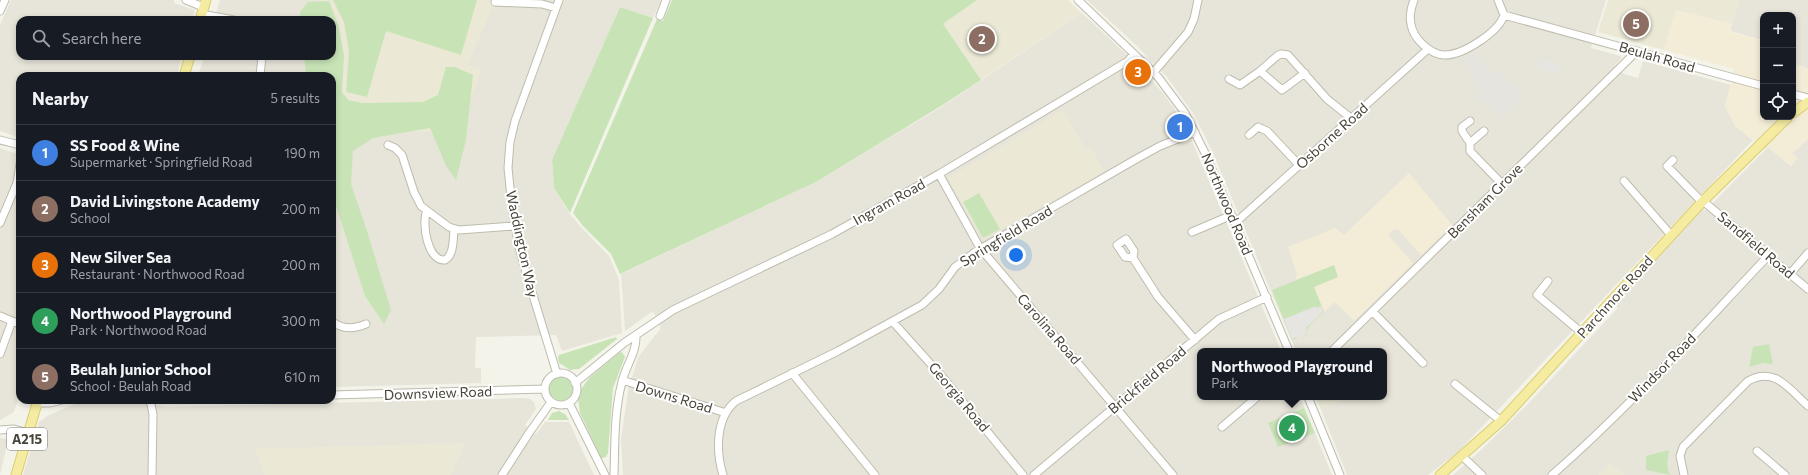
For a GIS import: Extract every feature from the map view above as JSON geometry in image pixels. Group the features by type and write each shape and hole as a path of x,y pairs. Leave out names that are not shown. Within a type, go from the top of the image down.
{"main road":[{"path":"185,72 189,60"},
{"path":"1796,111 1808,102"},
{"name":"Parchmore Road","path":"1440,475 1501,421 1702,201 1785,120"},
{"name":"A215","path":"16,475 37,404"}],"street":[{"path":"0,11 5,0"},
{"path":"186,0 203,10 222,16"},
{"name":"Waddington Way","path":"557,374 528,279 515,226 508,180 508,155 511,136 518,112 559,0"},
{"path":"660,16 666,0"},
{"name":"Northwood Road","path":"1078,0 1114,33 1133,55 1140,59 1179,103 1195,132 1232,215 1288,348"},
{"path":"1153,73 1193,24 1198,0"},
{"path":"1414,0 1410,14 1412,27 1428,49 1445,55 1460,52 1491,32 1501,22 1504,15 1503,9 1498,0"},
{"path":"496,2 542,4 556,8"},
{"name":"Beulah Road","path":"1504,15 1760,85"},
{"name":"Osborne Road","path":"1235,223 1428,49"},
{"name":"Bensham Grove","path":"1335,348 1637,52"},
{"path":"1229,79 1240,85 1278,56 1284,54 1288,55 1327,99 1352,119"},
{"name":"Ingram Road","path":"575,382 636,334 673,310 807,246 939,174 1117,68 1133,55"},
{"path":"260,72 262,60"},
{"path":"1260,71 1282,90 1305,74"},
{"path":"1796,95 1808,98"},
{"path":"1470,121 1462,127 1462,131 1470,143 1470,151 1502,184"},
{"path":"1249,135 1258,127 1261,127 1267,131 1300,166"},
{"path":"1470,143 1484,131"},
{"name":"Springfield Road","path":"726,413 738,399 893,322 928,301 958,264 980,248 1160,146 1195,132"},
{"path":"0,140 16,144"},
{"path":"388,145 395,148 402,155 417,199 421,206 454,230 515,226"},
{"name":"Sandfield Road","path":"1673,160 1667,166 1702,201 1808,289"},
{"name":"Carolina Road","path":"939,174 980,248 1173,475"},
{"path":"1624,181 1671,235"},
{"path":"0,223 16,185"},
{"path":"428,211 424,219 426,234 433,255 439,260 445,260 452,252 454,230"},
{"path":"1192,232 1232,215"},
{"path":"1790,274 1808,253"},
{"name":"Windsor Road","path":"1552,475 1593,438 1768,256"},
{"path":"1133,258 1158,297 1194,340"},
{"path":"1548,281 1537,295 1582,333"},
{"name":"Brickfield Road","path":"1034,475 1225,315 1267,297"},
{"path":"1373,312 1423,363"},
{"path":"0,316 16,322"},
{"path":"0,354 12,321"},
{"name":"Georgia Road","path":"893,322 945,380 1023,475"},
{"path":"336,324 348,328 358,328 366,324"},
{"path":"614,475 615,428 622,380 637,345 636,334"},
{"path":"792,373 875,475"},
{"path":"557,374 566,375 575,382 576,395 569,403 561,405 551,402 547,397 545,389 548,379 557,374"},
{"path":"1684,475 1680,456 1684,447 1748,381 1763,376 1777,378 1808,406"},
{"name":"Downs Road","path":"622,380 726,413"},
{"path":"1455,384 1501,421"},
{"name":"Downsview Road","path":"336,395 545,389"},
{"path":"1222,427 1254,400"},
{"path":"1309,400 1340,475"},
{"path":"502,475 551,402"},
{"path":"569,403 605,475"},
{"path":"151,404 153,414 152,475"},
{"path":"723,475 718,447 720,428 726,413"},
{"path":"0,430 18,430 28,433"},
{"path":"1757,451 1785,475"},
{"path":"1462,456 1482,475"}],"shaded area":[{"path":"11,0 174,0 174,3 195,10 193,16 16,16 16,60 181,60 178,72 16,72 16,137 0,131 0,25"},
{"path":"220,0 661,0 653,18 620,7 552,161 554,188 569,213 609,256 619,280 622,333 562,351 556,335 476,337 475,368 481,368 481,383 336,387 336,72 199,72 203,60 336,60 336,16 215,16"},
{"path":"319,0 496,0 467,65 482,69 458,131 336,133 336,72 332,72 332,60 336,60 336,16 315,16"},
{"path":"977,0 1068,0 1082,13 941,106 901,54"},
{"path":"1087,0 1606,0 1591,48 1620,56 1622,58 1614,66 1624,74 1638,78 1643,61 1731,85 1725,106 1735,126 1753,140 1458,452 1428,475 1347,475 1317,400 1387,400 1387,348 1295,348 1213,153 1195,116 1167,77 1136,45"},
{"path":"1608,0 1739,0 1732,24 1676,10 1664,50 1598,32"},
{"path":"1739,0 1808,0 1808,69 1796,64 1796,12 1760,12 1760,39 1730,31"},
{"path":"1676,10 1732,24 1730,32 1760,40 1760,120 1796,120 1796,64 1808,69 1808,139 1792,153 1798,158 1791,166 1768,147 1764,150 1735,126 1725,106 1734,69 1664,50"},
{"path":"1082,13 1125,53 1164,94 1187,127 1178,132 1184,143 1191,139 1280,348 1197,348 1197,400 1301,400 1332,475 623,475 621,439 629,386 639,356 661,328 653,311 625,331 621,274 816,182 941,107"},
{"path":"1477,51 1490,72 1493,74 1500,70 1508,83 1510,82 1524,95 1502,119 1483,100 1481,102 1477,98 1483,92 1472,80 1464,58"},
{"path":"1539,58 1560,64 1557,74 1537,69"},
{"path":"1063,110 1086,150 1091,147 1104,172 983,239 948,178"},
{"path":"1808,139 1808,475 1624,475 1610,464 1599,475 1453,475 1526,406 1618,308 1615,305 1703,209 1705,211 1768,147 1791,166 1792,153"},
{"path":"0,148 16,153 17,404 14,412 0,420"},
{"path":"1409,173 1452,225 1421,255 1398,229 1393,230 1388,235 1413,263 1354,321 1335,302 1324,312 1314,287 1338,277 1334,265 1295,280 1297,274 1288,247 1335,228 1344,235"},
{"path":"1316,306 1317,308 1321,306 1323,312 1307,327 1305,333 1306,335 1298,339 1296,337 1292,339 1284,319"},
{"path":"530,399 534,402 536,409 525,425 536,434 545,422 569,422 594,475 23,475 39,422 49,415 75,404 150,404 166,407 336,404 336,403"},
{"path":"1317,400 1344,400 1321,409"},
{"path":"0,438 7,439 8,441 0,475"},
{"path":"465,443 451,475 264,475 255,449"},
{"path":"1610,464 1624,475 1599,475"}],"green space":[{"path":"333,0 477,0 461,55 386,31 367,97 346,92 349,51 344,22"},
{"path":"672,0 977,0 943,24 981,80 816,182 620,274 611,254 583,226 573,213 657,19 663,21"},
{"path":"329,1 335,16 300,16 300,12 308,2"},
{"path":"620,7 653,18 570,213 554,188 552,160"},
{"path":"336,19 344,55 342,92 348,100 362,103 423,102 438,95 446,67 455,67 473,75 466,140 456,180 446,166 430,128 373,138 353,151 351,184 391,310 384,324 365,296 336,205 336,72 306,72 304,60 336,60"},
{"path":"979,193 1000,229 983,238 963,202"},
{"path":"1334,265 1338,277 1314,287 1324,312 1305,332 1307,335 1292,340 1272,290"},
{"path":"616,337 617,339 579,369 570,370 559,363 559,355"},
{"path":"1769,344 1773,364 1763,363 1749,367 1753,347"},
{"path":"622,352 625,357 613,388 608,453 606,457 601,458 580,413 578,399 580,391 589,378"},
{"path":"561,377 566,378 572,384 572,394 566,400 561,401 556,400 550,394 549,389 550,384 556,378"},
{"path":"1304,408 1315,433 1278,447 1268,423"},
{"path":"559,411 565,414 569,420 548,420 552,413"},
{"path":"1669,450 1667,467 1671,475 1646,470 1646,456"}],"place":[{"name":"Beulah Junior School","path":"1636,24"},
{"name":"David Livingstone Academy","path":"982,39"},
{"name":"New Silver Sea","path":"1138,72"},
{"name":"SS Food & Wine","path":"1180,127"},
{"name":"Northwood Playground","path":"1292,428"}]}
